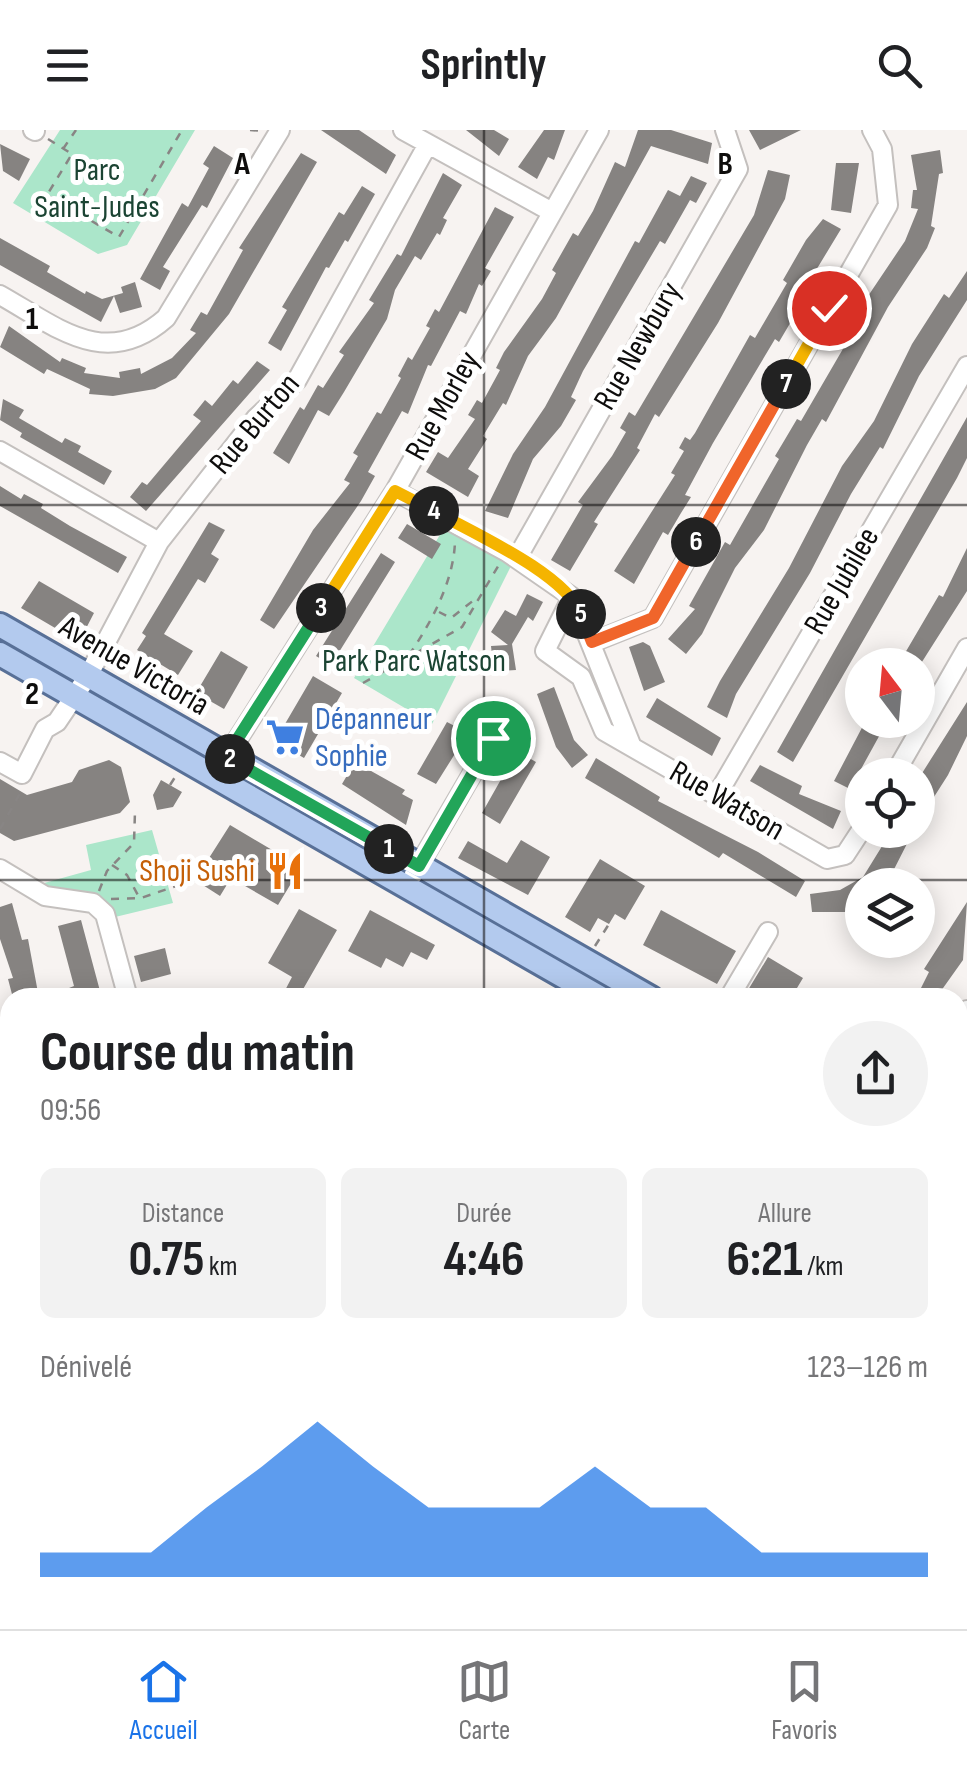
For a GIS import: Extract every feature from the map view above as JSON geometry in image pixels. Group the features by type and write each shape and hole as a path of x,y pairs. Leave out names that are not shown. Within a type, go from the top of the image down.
{"main road":[{"name":"Avenue Victoria","path":"0,625 88,676 220,767 407,887 579,988"},
{"name":"Avenue Victoria","path":"2,656 73,698 419,866 633,988"}],"street":[{"path":"0,295 89,344 148,334 166,318 280,130"},
{"path":"404,130 552,212"},
{"name":"Rue Morley","path":"220,767 395,491 599,130"},
{"name":"Rue Newbury","path":"509,560 738,169 725,130"},
{"path":"592,642 653,618 888,205 882,149 872,130"},
{"name":"Rue Burton","path":"22,774 45,729 57,722 88,676 159,542 256,418 297,380 428,144"},
{"name":"Rue Jubilee","path":"717,795 967,366"},
{"path":"0,452 159,542"},
{"path":"395,491 572,597"},
{"name":"Rue Watson","path":"572,597 632,746"},
{"name":"Rue Watson","path":"572,597 544,650 548,657 581,677 604,731 821,855 835,859 850,848"},
{"path":"904,758 967,648"},
{"path":"407,887 507,714"},
{"path":"0,762 22,774"},
{"path":"0,868 45,896 93,902 105,914 125,988"},
{"path":"735,988 768,932"},
{"path":"593,965 593,988"}],"path":[{"path":"34,130 72,154 47,196 119,237 182,130"},
{"path":"64,149 76,130"},
{"path":"408,657 438,612 438,597 454,564 455,535"},
{"path":"438,612 451,618 477,598 509,560"},
{"path":"362,683 462,627 477,598"},
{"path":"422,617 431,622"},
{"path":"0,829 23,793 22,774"},
{"path":"135,811 134,842 112,866 96,896 138,898 182,884"},
{"path":"112,866 127,875 138,898"},
{"path":"593,965 608,924"}],"green space":[{"name":"Parc Saint-Judes","path":"60,130 195,130 127,245 98,254 13,203"},
{"name":"Park Parc Watson","path":"450,518 516,556 432,724 354,678"},
{"path":"152,830 173,903 111,918 92,898 37,885 91,870 86,845"}],"building":[{"path":"321,130 359,130 396,155 386,174"},
{"path":"466,130 494,130 509,139 499,156"},
{"path":"544,130 565,130 554,160 548,157 537,179 518,167"},
{"path":"638,130 671,130 712,143 708,164 651,146 556,318 528,356 506,405 503,403 483,436 487,439 468,469 479,476 468,497 426,472 438,452 448,458 475,419 468,415 477,400 482,403 500,370 496,368 504,352 542,299 556,273 552,270 573,233 578,236 593,211 615,162 625,167"},
{"path":"749,130 801,130 760,150"},
{"path":"0,144 30,159 19,181 3,171"},
{"path":"214,146 233,158 207,208 202,205 163,267 170,271 160,290 140,279 182,203 188,207 209,168 203,164"},
{"path":"940,150 943,173 939,174 931,226 935,228 927,248 888,307 826,422 822,419 764,530 735,568 702,634 686,654 668,639 695,609 689,606 725,542 730,545 779,459 775,456 797,419 801,421 865,311 860,308 905,241 918,209 911,208 913,190 917,190 911,155"},
{"path":"301,153 317,162 229,314 176,378 155,389 113,396 89,394 90,389 47,369 44,374 0,347 9,326 60,362 62,358 86,368 84,373 120,378 119,372 140,368 141,374 172,358 196,333 190,330 201,312 207,315 243,250 239,248"},
{"path":"836,163 859,163 851,213 831,210"},
{"path":"768,170 790,175 785,199 718,323 659,417 655,414 637,448 640,450 594,522 598,524 570,571 551,560 583,505 578,502 612,456 626,432 620,428 629,412 635,416 754,215"},
{"path":"443,173 462,185 443,218 447,220 440,235 437,233 421,260 415,256 395,290 387,319 344,392 329,416 318,410 289,464 273,453 300,407 304,410 318,385 323,388 344,355 339,352 374,303 369,300 397,254 401,256"},
{"path":"691,176 707,183 696,203 690,200 665,244 660,241 583,371 571,397 576,400 561,426 533,459 508,518 485,511 513,454 545,407 635,241 639,243 668,190 680,196"},
{"path":"362,186 375,194 348,242 345,240 329,268 326,267 281,351 268,343 287,310 282,307 339,212 344,215"},
{"path":"495,207 514,217 485,268 491,271 482,286 479,284 466,314 460,311 431,366 428,365 408,414 402,411 368,472 375,476 361,501 274,629 260,620 313,530 350,483 344,480 358,456 353,453 377,412 381,414 408,357 412,360 430,328 426,326 435,309 439,312"},
{"path":"823,219 841,229 798,300 802,303 779,342 775,339 713,443 685,495 691,497 668,535 663,532 634,584 614,571 675,475 671,473 684,451 679,448 685,437 690,440 695,433 750,335 755,338 787,283 783,280 806,240"},
{"path":"0,238 50,266 47,272 85,294 86,291 102,299 123,293 121,287 135,282 142,307 120,313 114,296 101,322 0,265"},
{"path":"967,271 967,300 736,694 727,718 707,707 789,568 842,466 874,421 912,344 944,294 949,298"},
{"path":"257,361 270,370 146,511 130,497 142,482 147,485 201,421 193,415 205,400 212,406 233,380 238,384"},
{"path":"3,399 24,410 19,418 62,443 65,438 81,446 78,452 112,471 104,485 20,437 22,433 0,420"},
{"path":"967,417 967,458 957,478 859,648 845,648 845,672 793,762 777,752"},
{"path":"0,486 21,499 24,494 43,504 41,508 127,557 118,573 0,506"},
{"path":"209,522 225,530 211,554 219,559 205,583 198,579 164,634 193,651 178,675 137,650 146,636 142,633"},
{"path":"407,524 441,544 432,559 398,538"},
{"path":"967,548 967,591 931,648 908,648 939,595 943,597"},
{"path":"381,553 395,562 331,665 316,656"},
{"path":"39,581 94,613 79,642 21,608"},
{"path":"527,594 543,602 533,621 528,617 512,644 516,670 503,671 503,664 493,665 491,646 508,645 491,632 505,610 516,616"},
{"path":"643,642 650,646 665,682 644,691 629,647"},
{"path":"221,651 248,667 224,709 196,693"},
{"path":"313,676 342,693 304,758 275,741"},
{"path":"554,687 574,740 588,755 572,768 556,747 537,694"},
{"path":"657,698 721,738 712,756 646,717"},
{"path":"967,702 967,736 935,795 935,758 932,758"},
{"path":"447,722 468,733 436,784 417,774"},
{"path":"857,738 878,738 867,758 846,758"},
{"path":"517,751 536,762 500,824 482,813"},
{"path":"596,758 660,797 658,801 758,852 805,881 796,897 723,853 719,858 585,778"},
{"path":"109,760 121,767 130,802 120,813 14,841 0,833 0,779 27,795 72,782 79,770"},
{"path":"845,760 845,786 834,781"},
{"path":"355,762 405,790 402,794 413,800 406,825 342,784"},
{"path":"760,765 802,786 799,794 841,811 833,829 750,781"},
{"path":"161,780 182,792 173,807 157,810 153,795"},
{"path":"230,825 301,867 278,905 231,878 220,896 195,880"},
{"path":"521,840 550,857 528,895 458,858 468,841 507,863"},
{"path":"881,848 905,848 895,868 869,868"},
{"path":"600,859 645,886 625,920 615,914 609,924 598,918 590,932 565,917"},
{"path":"845,887 845,912 812,912 810,894"},
{"path":"967,902 963,960 943,988 921,988 929,972 924,969 935,958 935,952"},
{"path":"12,903 22,940 28,939 37,988 10,988 8,979 13,978 0,939 0,907"},
{"path":"299,909 337,930 304,988 286,988 292,977 268,963"},
{"path":"370,910 435,945 427,960 411,952 403,967 386,958 381,968 348,951"},
{"path":"661,910 736,951 717,984 643,945"},
{"path":"81,920 99,988 69,988 74,986 58,926"},
{"path":"165,948 171,974 141,982 134,956"},
{"path":"768,957 803,978 797,988 749,988"}],"place":[{"name":"Dépanneur Sophie","path":"285,737"},
{"name":"Shoji Sushi","path":"285,871"}],"route":[{"path":"493,738 419,866 226,757 395,491 507,552 566,592 578,605 592,642 653,618 829,308"}]}
